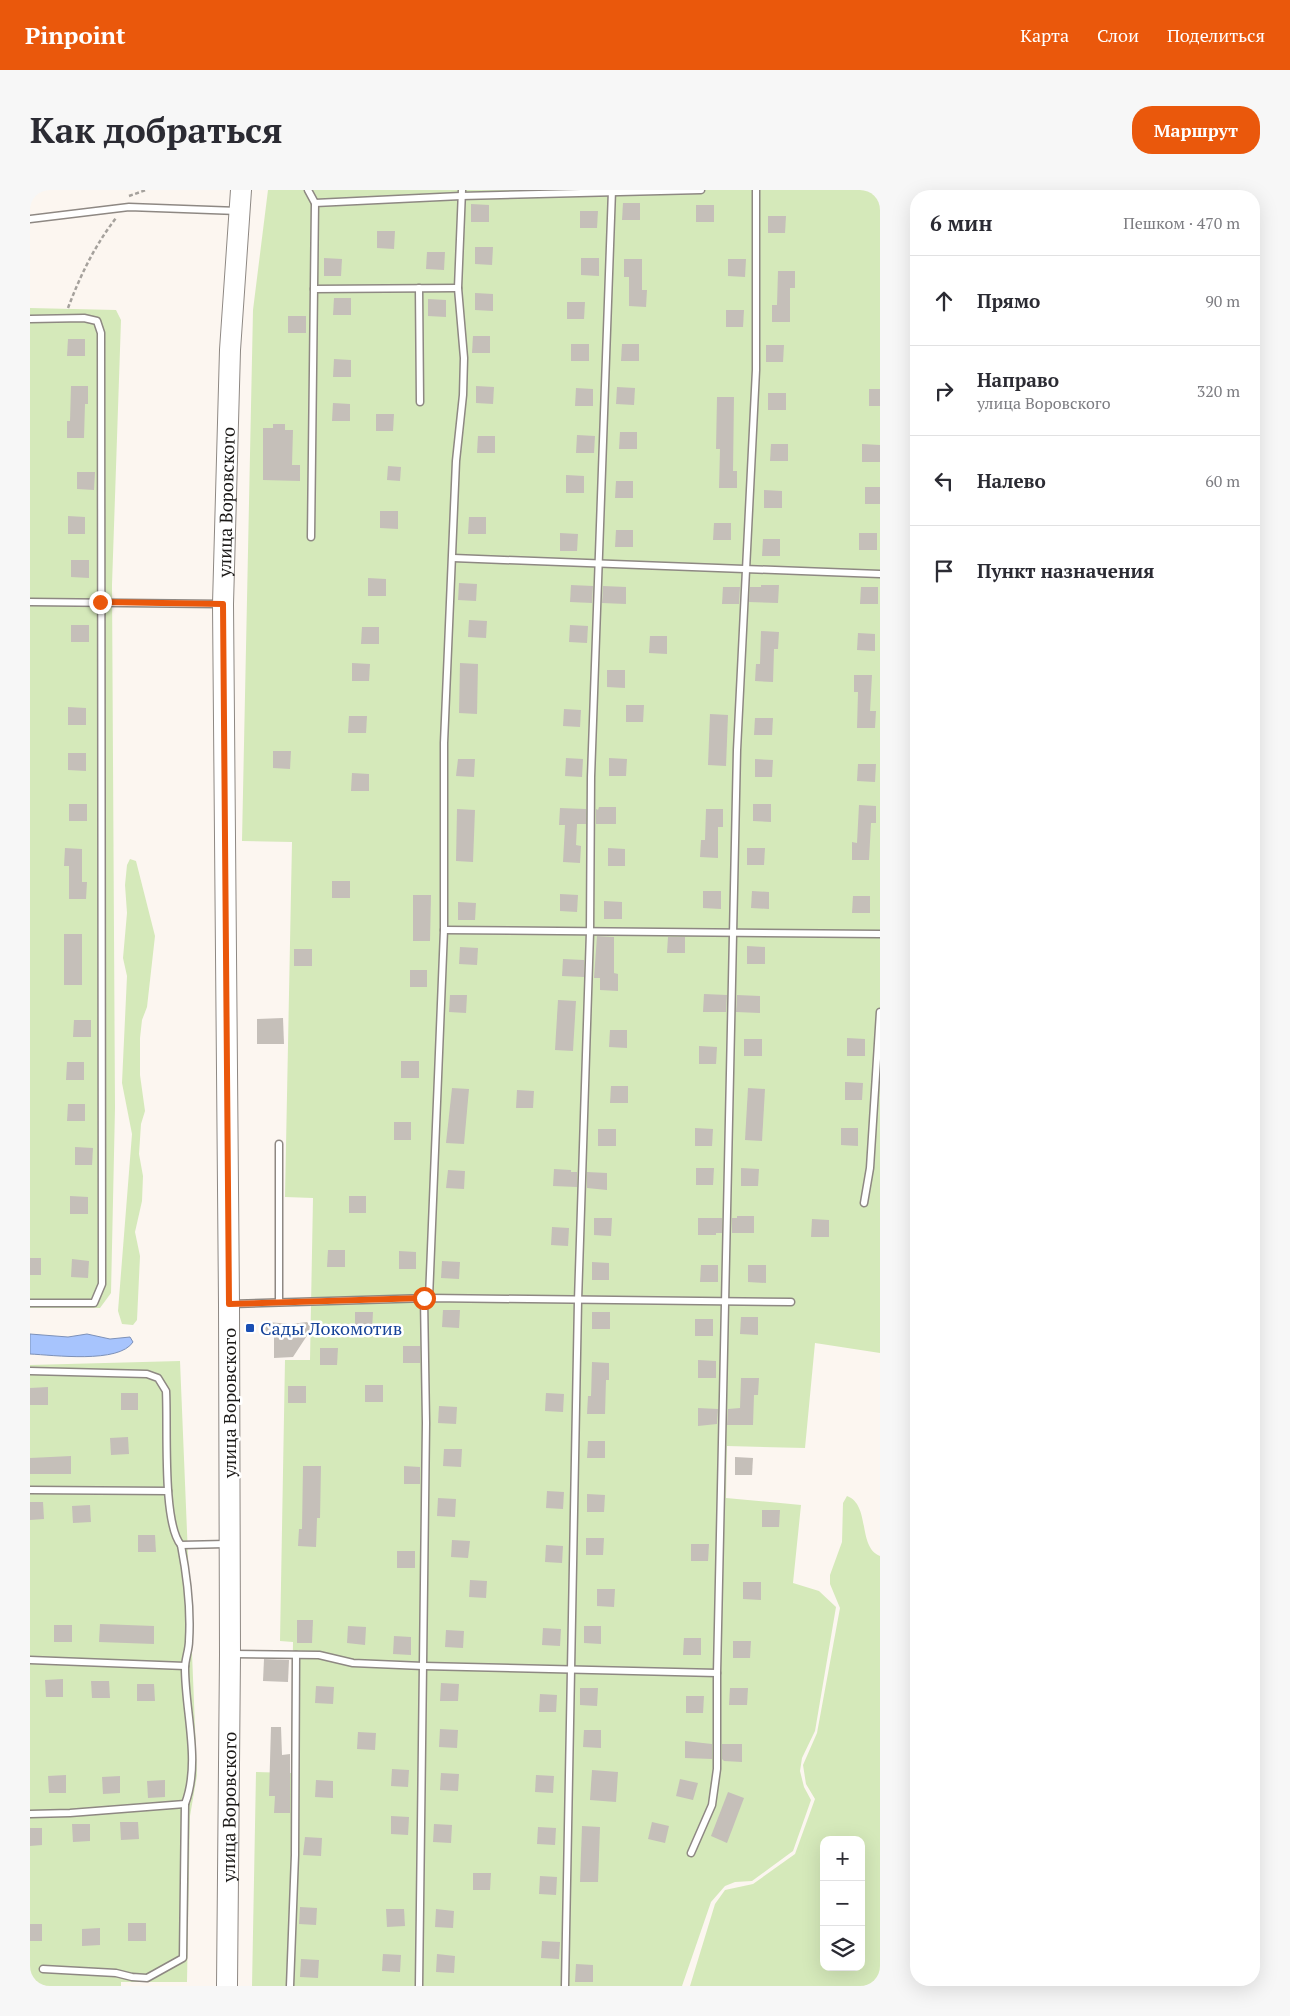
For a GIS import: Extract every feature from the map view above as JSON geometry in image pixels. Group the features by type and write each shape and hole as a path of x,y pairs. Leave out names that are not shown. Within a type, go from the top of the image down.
{"main road":[{"name":"улица Воровского","path":"227,1986 230,1544 223,604 230,350 241,190"}],"lane":[{"path":"308,190 315,203 311,537"},
{"path":"315,203 462,193 701,190"},
{"path":"691,1853 712,1804 717,1769 717,1673 737,750 756,370 756,190"},
{"path":"565,1986 578,1300 590,932 591,777 612,192"},
{"path":"419,1986 426,1298 444,930 444,743 456,461 463,395 464,358 458,288 462,193"},
{"path":"30,218 124,207 239,211"},
{"path":"419,288 420,402"},
{"path":"314,289 458,288"},
{"path":"30,319 84,318 96,322 101,333 102,1284 94,1303 30,1303"},
{"path":"453,558 747,567 880,574"},
{"path":"30,602 223,604"},
{"path":"444,930 880,934"},
{"path":"864,1203 870,1168 880,1012"},
{"path":"279,1144 279,1302"},
{"path":"229,1304 426,1298 726,1303 791,1302"},
{"path":"30,1371 148,1374 158,1378 166,1391 170,1518 175,1538 181,1546 186,1572 189,1641 185,1666 192,1770 191,1789 185,1804 183,1958 147,1978 132,1978 116,1973 43,1969"},
{"path":"30,1490 168,1491"},
{"path":"181,1546 230,1544"},
{"path":"230,1654 319,1655 353,1663 423,1666 717,1673"},
{"path":"290,1986 295,1855 296,1654"},
{"path":"30,1660 185,1666"},
{"path":"30,1814 70,1813 185,1804"}],"path":[{"path":"64,318 77,284 101,238 124,207"}],"green space":[{"path":"268,190 880,190 880,1353 815,1343 805,1448 727,1446 726,1498 801,1505 793,1583 819,1591 836,1607 815,1731 802,1758 800,1771 804,1787 811,1800 793,1851 752,1881 735,1882 725,1886 711,1902 682,1986 252,1986 256,1772 291,1773 293,1642 280,1641 285,1360 310,1360 313,1198 285,1197 292,842 242,841 253,310"},
{"path":"30,308 116,310 121,320 112,585 115,1108 111,1293 100,1308 30,1308"},
{"path":"130,859 136,861 155,936 147,1007 142,1020 140,1038 140,1075 145,1111 141,1124 139,1154 143,1176 142,1201 135,1232 140,1256 137,1320 133,1325 122,1324 118,1311 132,1134 122,1083 127,976 123,958 127,913 125,885 127,865"},
{"path":"180,1361 197,1775 190,1816 187,1982 121,1982 121,1986 30,1986 30,1365"},
{"path":"847,1496 859,1508 869,1544 873,1551 880,1556 880,1986 690,1986 715,1904 725,1890 753,1884 795,1854 815,1799 806,1784 803,1765 817,1733 840,1608 830,1584 830,1575 842,1542 843,1503"}],"water":[{"path":"30,1334 68,1337 87,1334 110,1339 130,1337 133,1342 125,1349 100,1356 30,1354"}],"building":[{"path":"623,203 640,203 640,220 622,220"},
{"path":"471,204 489,205 489,222 471,222"},
{"path":"696,205 714,205 714,222 696,222"},
{"path":"580,211 598,211 597,228 580,228"},
{"path":"768,216 786,216 785,233 768,233"},
{"path":"377,231 395,231 394,249 377,248"},
{"path":"475,247 493,247 492,265 475,264"},
{"path":"427,252 445,252 444,270 426,269"},
{"path":"324,258 342,259 341,276 324,276"},
{"path":"581,258 599,258 599,276 581,275"},
{"path":"624,259 642,259 642,290 647,290 646,307 629,306 629,277 624,277"},
{"path":"728,259 746,259 745,277 728,276"},
{"path":"778,271 795,271 795,288 790,288 790,322 772,322 772,305 777,305"},
{"path":"475,293 493,294 493,311 475,310"},
{"path":"334,298 351,298 351,315 333,315"},
{"path":"428,299 446,300 446,317 428,316"},
{"path":"567,302 585,302 584,319 567,319"},
{"path":"726,310 744,310 743,327 726,327"},
{"path":"288,316 306,316 306,333 288,333"},
{"path":"473,336 490,336 490,353 472,353"},
{"path":"68,339 85,339 85,356 67,356"},
{"path":"571,344 589,344 589,361 571,361"},
{"path":"622,344 639,344 639,361 621,361"},
{"path":"766,345 784,345 783,362 766,362"},
{"path":"334,359 351,360 351,377 333,377"},
{"path":"71,386 88,386 88,404 85,404 84,438 67,438 67,421 70,421"},
{"path":"476,386 494,387 493,404 476,403"},
{"path":"617,387 635,388 634,405 616,404"},
{"path":"576,388 593,389 593,406 575,406"},
{"path":"869,389 880,389 880,406 869,406"},
{"path":"768,393 786,393 786,410 768,410"},
{"path":"717,397 734,397 733,471 737,471 737,488 719,488 720,449 716,449"},
{"path":"333,403 350,404 350,421 332,421"},
{"path":"376,414 394,414 393,431 376,431"},
{"path":"273,424 285,424 285,430 293,430 292,465 300,465 300,481 263,480 263,428 273,428"},
{"path":"620,432 637,432 637,449 619,449"},
{"path":"577,435 595,436 594,453 576,453"},
{"path":"478,436 495,436 495,453 477,453"},
{"path":"771,444 788,444 788,461 770,461"},
{"path":"862,444 880,445 880,462 862,462"},
{"path":"388,466 401,467 400,481 387,480"},
{"path":"77,472 95,472 94,490 77,489"},
{"path":"566,475 584,476 584,493 566,493"},
{"path":"616,481 633,481 633,498 615,498"},
{"path":"865,487 880,487 880,504 865,504"},
{"path":"764,490 782,491 782,508 764,508"},
{"path":"380,511 398,511 398,529 380,528"},
{"path":"68,516 85,517 85,534 68,534"},
{"path":"469,517 486,517 486,534 468,534"},
{"path":"714,523 731,523 731,540 713,540"},
{"path":"616,530 633,530 633,547 615,547"},
{"path":"560,533 578,534 577,551 560,551"},
{"path":"859,533 877,533 877,550 859,550"},
{"path":"763,539 780,539 780,556 762,556"},
{"path":"71,560 89,560 89,578 71,577"},
{"path":"368,578 386,579 386,596 368,596"},
{"path":"459,583 477,584 476,601 458,600"},
{"path":"571,585 593,586 592,603 570,602"},
{"path":"761,585 779,585 778,603 749,602 750,587 761,587"},
{"path":"603,586 626,587 626,604 602,603"},
{"path":"723,587 740,587 739,604 722,604"},
{"path":"861,587 878,587 878,604 860,604"},
{"path":"469,620 487,621 486,638 468,637"},
{"path":"71,625 89,625 89,642 71,642"},
{"path":"570,625 588,626 587,643 569,642"},
{"path":"362,627 379,627 379,644 361,644"},
{"path":"761,631 779,632 778,649 774,649 773,682 755,681 756,664 760,664"},
{"path":"858,633 875,634 875,651 857,650"},
{"path":"650,636 667,636 667,654 649,653"},
{"path":"352,663 370,664 369,681 352,681"},
{"path":"460,663 478,664 477,714 459,713"},
{"path":"607,670 625,670 625,688 607,687"},
{"path":"854,675 872,675 870,711 876,711 875,728 857,728 858,692 854,692"},
{"path":"626,705 644,705 643,722 626,722"},
{"path":"68,707 86,708 86,725 68,725"},
{"path":"564,709 581,710 580,727 563,726"},
{"path":"710,714 728,715 726,766 708,765"},
{"path":"349,716 367,716 366,733 348,733"},
{"path":"755,718 773,718 772,735 754,735"},
{"path":"273,751 291,751 290,769 273,768"},
{"path":"68,753 86,753 86,771 68,770"},
{"path":"566,758 583,759 582,777 565,776"},
{"path":"609,758 627,759 626,776 609,776"},
{"path":"458,759 475,759 474,777 456,776"},
{"path":"755,759 773,760 772,777 755,777"},
{"path":"858,764 876,764 875,782 857,781"},
{"path":"352,773 369,774 369,791 351,791"},
{"path":"69,804 87,804 87,821 69,821"},
{"path":"753,804 771,804 771,822 753,821"},
{"path":"859,805 876,806 876,823 871,823 869,860 852,860 852,842 857,843"},
{"path":"599,807 616,807 616,824 596,824 596,809 598,810"},
{"path":"560,808 586,809 586,824 577,824 576,845 581,846 580,863 563,862 565,825 559,825"},
{"path":"457,809 475,810 473,862 456,861"},
{"path":"706,809 723,809 723,827 718,827 718,858 700,857 701,840 705,840"},
{"path":"65,848 82,849 82,882 87,882 86,899 69,899 69,866 64,866"},
{"path":"608,848 625,849 625,866 608,866"},
{"path":"747,848 765,848 764,865 747,865"},
{"path":"332,881 350,881 350,898 332,898"},
{"path":"703,891 721,891 721,909 703,908"},
{"path":"752,891 769,892 769,909 751,908"},
{"path":"560,894 578,895 577,912 560,911"},
{"path":"413,895 431,895 430,941 413,941"},
{"path":"853,896 870,896 870,913 852,913"},
{"path":"604,901 622,902 622,919 604,919"},
{"path":"458,902 476,903 475,920 458,920"},
{"path":"64,934 82,934 82,985 64,985"},
{"path":"597,936 614,937 614,973 618,974 618,991 600,990 600,978 594,978"},
{"path":"668,937 685,937 685,953 667,953"},
{"path":"747,946 765,947 765,964 747,964"},
{"path":"460,947 478,948 477,965 459,964"},
{"path":"294,949 312,949 312,966 294,966"},
{"path":"563,959 584,960 584,977 562,976"},
{"path":"410,970 427,970 427,987 410,987"},
{"path":"704,994 727,995 726,1012 703,1012"},
{"path":"450,995 467,995 466,1013 449,1012"},
{"path":"737,995 760,996 760,1013 736,1012"},
{"path":"558,1000 576,1001 573,1051 555,1050"},
{"path":"283,1018 284,1044 257,1044 257,1019"},
{"path":"74,1020 91,1020 91,1037 73,1037"},
{"path":"610,1030 627,1030 627,1048 609,1047"},
{"path":"847,1038 865,1039 865,1056 847,1056"},
{"path":"744,1039 762,1039 762,1056 744,1056"},
{"path":"699,1046 717,1047 716,1064 699,1064"},
{"path":"401,1061 419,1061 419,1078 401,1078"},
{"path":"67,1062 84,1062 84,1080 66,1080"},
{"path":"845,1082 863,1083 862,1100 845,1100"},
{"path":"611,1086 628,1086 628,1103 610,1103"},
{"path":"452,1088 469,1089 464,1144 446,1143"},
{"path":"748,1088 765,1089 762,1141 745,1140"},
{"path":"517,1090 534,1091 533,1108 516,1108"},
{"path":"68,1104 85,1104 85,1121 67,1121"},
{"path":"394,1122 411,1122 411,1140 394,1140"},
{"path":"695,1128 713,1129 712,1146 695,1146"},
{"path":"841,1128 858,1128 858,1146 841,1145"},
{"path":"598,1129 616,1129 616,1146 598,1146"},
{"path":"75,1147 93,1148 92,1165 75,1165"},
{"path":"696,1168 714,1168 713,1185 696,1185"},
{"path":"741,1168 759,1169 758,1186 741,1186"},
{"path":"554,1169 577,1172 577,1187 553,1186"},
{"path":"448,1170 465,1171 464,1189 446,1188"},
{"path":"587,1172 607,1173 607,1190 587,1188"},
{"path":"70,1196 88,1197 88,1214 70,1214"},
{"path":"349,1196 366,1196 366,1213 349,1213"},
{"path":"737,1216 754,1216 754,1233 732,1233 732,1218 737,1218"},
{"path":"594,1218 612,1218 611,1236 594,1235"},
{"path":"698,1218 722,1218 722,1233 698,1235"},
{"path":"812,1219 829,1220 829,1237 811,1237"},
{"path":"552,1227 569,1228 568,1246 551,1245"},
{"path":"328,1250 345,1250 345,1267 327,1267"},
{"path":"399,1251 416,1252 416,1269 399,1269"},
{"path":"30,1258 41,1258 41,1275 30,1275"},
{"path":"72,1259 89,1261 88,1278 71,1277"},
{"path":"442,1261 460,1262 459,1279 441,1278"},
{"path":"592,1262 609,1263 609,1280 592,1280"},
{"path":"701,1265 718,1265 718,1282 700,1282"},
{"path":"748,1265 766,1265 766,1283 748,1282"},
{"path":"443,1310 460,1310 459,1328 442,1327"},
{"path":"355,1312 373,1312 372,1330 355,1330"},
{"path":"592,1312 610,1312 610,1329 592,1329"},
{"path":"741,1317 758,1317 758,1335 740,1334"},
{"path":"695,1319 713,1319 713,1336 695,1336"},
{"path":"267,1322 291,1324 307,1322 312,1328 293,1357 274,1358 274,1335 267,1335 265,1329"},
{"path":"403,1346 420,1346 420,1363 403,1363"},
{"path":"320,1348 338,1348 337,1365 320,1365"},
{"path":"698,1360 716,1361 716,1378 698,1378"},
{"path":"592,1362 609,1363 609,1380 606,1380 605,1414 587,1414 588,1396 591,1396"},
{"path":"741,1378 759,1378 758,1395 754,1395 753,1425 727,1425 728,1409 740,1408"},
{"path":"365,1385 383,1385 383,1402 365,1402"},
{"path":"288,1386 306,1386 306,1403 288,1403"},
{"path":"48,1387 48,1405 30,1405 30,1388"},
{"path":"121,1393 138,1393 138,1410 121,1410"},
{"path":"546,1393 564,1394 563,1412 545,1411"},
{"path":"439,1406 457,1407 456,1424 438,1423"},
{"path":"698,1408 718,1409 717,1424 698,1426"},
{"path":"128,1437 129,1454 111,1455 110,1438"},
{"path":"588,1441 605,1441 605,1458 587,1458"},
{"path":"444,1449 462,1449 461,1467 443,1466"},
{"path":"71,1456 71,1474 30,1474 30,1458"},
{"path":"735,1457 753,1458 752,1475 735,1475"},
{"path":"303,1466 321,1466 320,1518 317,1518 316,1547 298,1546 299,1529 302,1529"},
{"path":"404,1466 420,1467 420,1484 404,1484"},
{"path":"547,1491 564,1492 563,1509 546,1508"},
{"path":"587,1494 605,1495 604,1512 587,1512"},
{"path":"438,1498 456,1499 455,1517 437,1516"},
{"path":"30,1502 43,1502 44,1519 30,1520"},
{"path":"90,1505 91,1522 73,1523 72,1506"},
{"path":"762,1510 780,1510 779,1527 762,1527"},
{"path":"138,1535 155,1535 156,1552 138,1552"},
{"path":"586,1538 604,1538 603,1555 586,1555"},
{"path":"452,1540 470,1541 468,1558 451,1557"},
{"path":"691,1544 709,1544 708,1561 691,1561"},
{"path":"546,1545 563,1546 562,1563 545,1562"},
{"path":"397,1551 415,1551 415,1568 397,1568"},
{"path":"470,1580 487,1581 486,1598 469,1597"},
{"path":"743,1582 761,1582 761,1600 743,1599"},
{"path":"597,1589 615,1589 614,1607 597,1606"},
{"path":"297,1620 313,1620 312,1643 297,1643"},
{"path":"100,1624 154,1626 154,1644 99,1642"},
{"path":"54,1625 72,1625 72,1642 54,1642"},
{"path":"348,1626 366,1627 365,1645 347,1643"},
{"path":"584,1626 601,1626 601,1644 584,1643"},
{"path":"543,1628 561,1629 560,1646 542,1645"},
{"path":"446,1630 464,1631 463,1648 445,1647"},
{"path":"394,1636 411,1637 411,1655 393,1654"},
{"path":"684,1638 701,1638 701,1655 683,1655"},
{"path":"733,1641 751,1641 750,1658 733,1658"},
{"path":"264,1659 289,1660 288,1682 263,1681"},
{"path":"63,1679 63,1697 46,1697 45,1680"},
{"path":"91,1681 109,1681 110,1698 92,1698"},
{"path":"441,1683 459,1684 458,1701 440,1701"},
{"path":"137,1684 154,1684 155,1701 137,1701"},
{"path":"316,1686 334,1687 333,1704 315,1703"},
{"path":"580,1688 598,1688 597,1706 580,1705"},
{"path":"730,1688 748,1688 747,1705 729,1705"},
{"path":"540,1694 557,1695 556,1712 539,1712"},
{"path":"686,1696 704,1696 703,1713 686,1713"},
{"path":"271,1727 281,1727 282,1755 290,1754 290,1813 274,1813 275,1796 269,1796"},
{"path":"440,1729 458,1730 457,1748 439,1747"},
{"path":"584,1730 601,1730 601,1748 583,1747"},
{"path":"358,1732 376,1733 375,1750 357,1749"},
{"path":"685,1741 712,1744 712,1759 685,1758"},
{"path":"722,1744 742,1744 742,1762 724,1761 722,1759"},
{"path":"392,1769 409,1770 408,1787 391,1786"},
{"path":"592,1770 618,1772 616,1802 590,1800"},
{"path":"441,1773 459,1774 458,1791 440,1790"},
{"path":"66,1775 66,1793 49,1793 48,1776"},
{"path":"536,1775 554,1776 553,1793 535,1792"},
{"path":"120,1776 120,1793 103,1794 102,1777"},
{"path":"680,1779 698,1783 693,1800 676,1796"},
{"path":"165,1780 165,1797 148,1798 147,1781"},
{"path":"316,1780 333,1781 333,1798 315,1797"},
{"path":"728,1792 744,1798 727,1843 711,1836"},
{"path":"391,1816 409,1817 408,1835 391,1834"},
{"path":"120,1822 138,1822 139,1839 121,1840"},
{"path":"652,1822 669,1826 665,1843 648,1839"},
{"path":"72,1824 90,1824 90,1841 73,1842"},
{"path":"434,1824 452,1825 451,1843 433,1842"},
{"path":"582,1826 600,1827 598,1882 580,1882"},
{"path":"538,1827 556,1828 555,1845 537,1844"},
{"path":"30,1828 42,1828 42,1845 30,1846"},
{"path":"305,1837 322,1838 321,1856 303,1855"},
{"path":"473,1873 491,1873 490,1890 473,1890"},
{"path":"540,1876 557,1877 556,1895 539,1894"},
{"path":"300,1907 317,1908 316,1925 299,1924"},
{"path":"386,1909 404,1909 405,1926 387,1927"},
{"path":"436,1909 454,1911 453,1928 435,1927"},
{"path":"128,1923 146,1923 146,1941 128,1941"},
{"path":"30,1924 42,1924 42,1941 30,1941"},
{"path":"100,1928 100,1945 82,1946 82,1929"},
{"path":"542,1941 560,1942 559,1959 541,1958"},
{"path":"383,1954 401,1955 400,1972 382,1971"},
{"path":"437,1954 455,1956 454,1973 436,1972"},
{"path":"301,1959 319,1960 318,1978 300,1977"},
{"path":"576,1964 593,1965 593,1982 575,1982"}],"place":[{"name":"Сады Локомотив","path":"250,1328"}],"route":[{"path":"100,602 223,604 229,1304 424,1298"}]}
